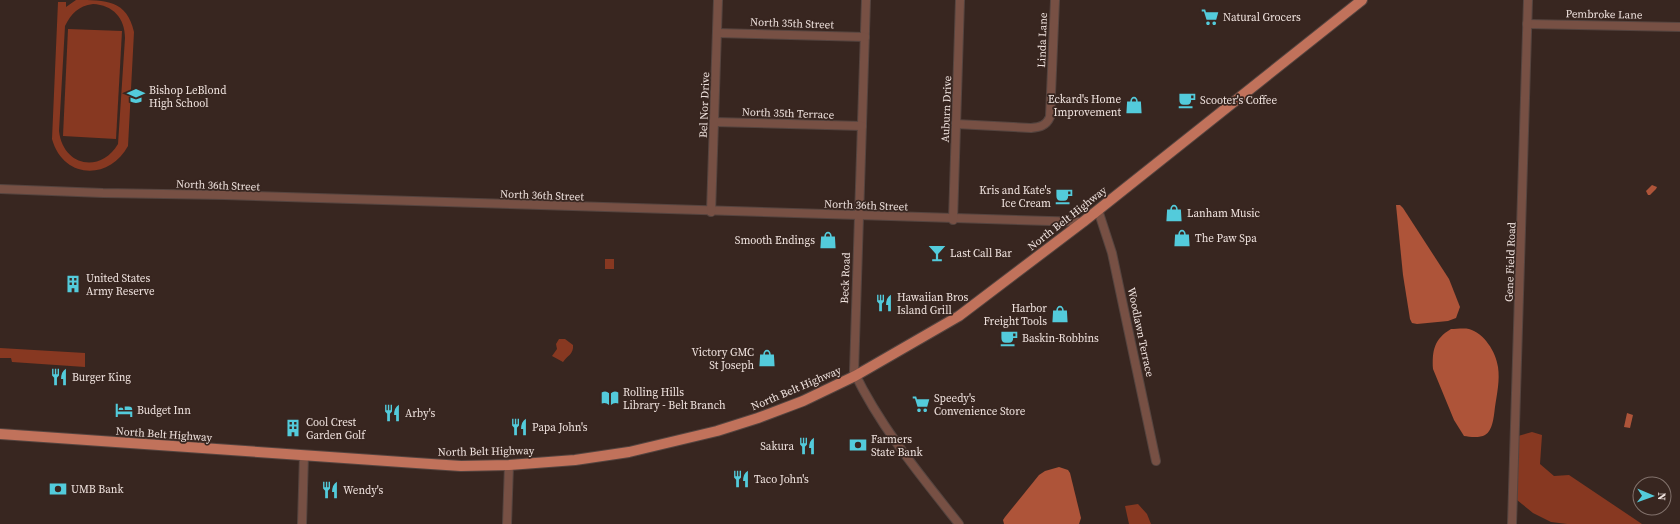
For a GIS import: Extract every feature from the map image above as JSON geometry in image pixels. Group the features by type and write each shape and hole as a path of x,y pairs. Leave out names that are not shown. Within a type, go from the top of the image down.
{"main road":[{"name":"North Belt Highway","path":"0,434 461,466 509,465 575,460 630,452 684,440 758,418 803,401 855,376 959,316 1083,222 1362,0"}],"street":[{"name":"Bel Nor Drive","path":"711,212 718,0"},
{"name":"Beck Road","path":"866,0 854,372 872,407 891,436 959,524"},
{"name":"Auburn Drive","path":"953,220 960,0"},
{"name":"Linda Lane","path":"956,124 1031,128 1043,126 1050,117 1055,0"},
{"name":"Gene Field Road","path":"1512,524 1528,0"},
{"name":"Pembroke Lane","path":"1527,24 1680,27"},
{"name":"North 35th Street","path":"717,33 865,37"},
{"name":"North 35th Terrace","path":"714,122 862,126"},
{"name":"North 36th Street","path":"0,189 953,220 1083,222"},
{"name":"Woodlawn Terrace","path":"1098,210 1115,267 1156,461"},
{"path":"302,524 304,455"},
{"path":"507,524 509,465"}],"shaded area":[{"path":"76,0 97,0 114,4 126,14 131,21 134,32 128,146 120,157 110,165 99,170 87,171 76,168 66,162 58,152 52,139 58,2 66,2 66,7","holes":["93,4 112,10 120,19 123,24 125,38 118,144 102,160 83,162 67,152 62,143 59,131 65,26 73,14 79,9"]},
{"path":"68,29 122,31 116,139 63,136"},
{"path":"1652,185 1657,187 1650,195 1648,195 1646,191"},
{"path":"1396,205 1400,205 1403,208 1449,279 1460,307 1456,318 1448,321 1417,324 1412,323 1410,319 1403,275"},
{"path":"605,259 614,259 614,269 605,269"},
{"path":"1451,329 1469,329 1480,335 1492,349 1497,361 1499,372 1494,418 1490,430 1483,436 1464,436 1454,420 1433,369 1435,346 1441,337"},
{"path":"559,339 565,339 573,345 571,353 563,362 552,356 557,349 556,344"},
{"path":"0,348 85,353 85,367 12,362 11,358 0,358"},
{"path":"1627,413 1633,415 1630,428 1624,427"},
{"path":"1532,432 1542,435 1540,464 1554,476 1569,475 1642,524 1567,524 1551,522 1533,513 1517,500 1518,436"},
{"path":"1059,467 1068,470 1070,473 1081,518 1079,524 1004,524 1003,520 1005,517 1039,475 1045,471"},
{"path":"1138,504 1147,514 1151,524 1129,524 1125,506"}],"place":[{"name":"Natural Grocers","path":"1210,17"},
{"name":"Bishop LeBlond High School","path":"136,96"},
{"name":"Scooter's Coffee","path":"1187,100"},
{"name":"Eckard's Home Improvement","path":"1134,105"},
{"name":"Kris and Kate's Ice Cream","path":"1064,196"},
{"name":"Lanham Music","path":"1174,213"},
{"name":"The Paw Spa","path":"1182,238"},
{"name":"Smooth Endings","path":"828,240"},
{"name":"Last Call Bar","path":"937,253"},
{"name":"United States Army Reserve","path":"73,284"},
{"name":"Hawaiian Bros Island Grill","path":"884,303"},
{"name":"Harbor Freight Tools","path":"1060,314"},
{"name":"Baskin-Robbins","path":"1009,338"},
{"name":"Victory GMC St Joseph","path":"767,358"},
{"name":"Burger King","path":"59,377"},
{"name":"Rolling Hills Library - Belt Branch","path":"610,398"},
{"name":"Speedy's Convenience Store","path":"921,404"},
{"name":"Budget Inn","path":"124,410"},
{"name":"Arby's","path":"392,413"},
{"name":"Papa John's","path":"519,427"},
{"name":"Cool Crest Garden Golf","path":"293,428"},
{"name":"Farmers State Bank","path":"858,445"},
{"name":"Sakura","path":"807,446"},
{"name":"Taco John's","path":"741,479"},
{"name":"UMB Bank","path":"58,489"},
{"name":"Wendy's","path":"330,490"}]}
